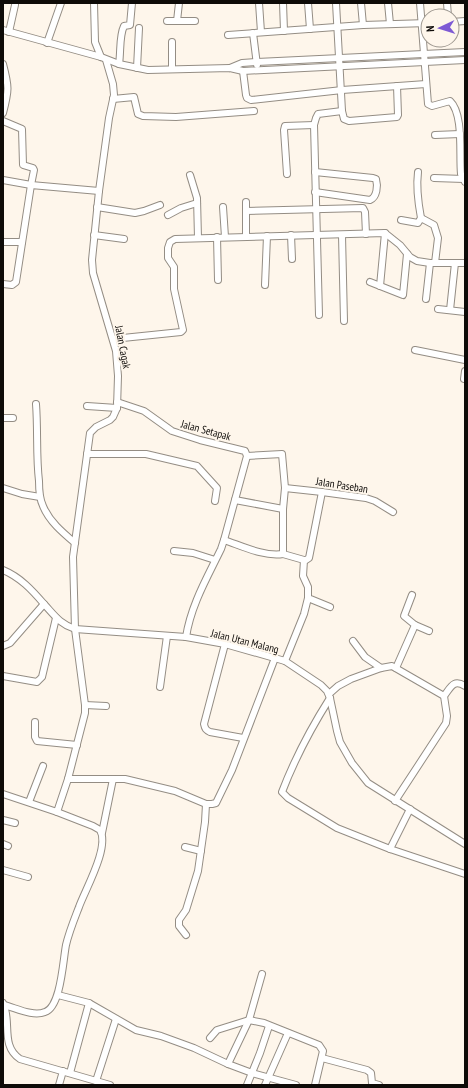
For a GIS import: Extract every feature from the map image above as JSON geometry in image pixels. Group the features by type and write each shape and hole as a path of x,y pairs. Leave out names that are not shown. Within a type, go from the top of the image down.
{"street":[{"path":"47,43 61,3"},
{"name":"Jalan Cagak","path":"94,3 95,42 113,84 113,99 98,191 92,260 93,273 112,339 118,367 117,405"},
{"path":"119,64 121,35 124,26 130,26 132,3"},
{"path":"177,21 179,3"},
{"path":"259,3 261,32"},
{"path":"283,3 284,31"},
{"path":"308,3 310,29"},
{"path":"336,3 342,111 344,118 347,121 397,117 397,86"},
{"path":"360,3 363,25"},
{"path":"388,3 390,24"},
{"path":"15,5 6,31 137,68 155,70 230,68 243,71 465,60"},
{"path":"167,21 195,21"},
{"path":"228,35 363,25 420,24"},
{"path":"137,68 139,28"},
{"path":"253,33 257,70"},
{"path":"172,42 172,69"},
{"path":"423,48 428,104 430,106 448,101 453,105 460,134 462,174 464,181 434,178"},
{"path":"230,68 242,63 339,57 465,52"},
{"path":"3,66 8,95 3,113"},
{"path":"243,71 246,95 247,98 251,100 342,90 426,84"},
{"path":"113,99 134,97 138,114 142,116 176,117 254,111"},
{"path":"319,315 314,125 318,114 342,111"},
{"path":"3,121 20,127 23,130 23,164 24,166 34,169 16,284 3,284"},
{"path":"287,174 285,126 314,125"},
{"path":"435,135 460,134"},
{"path":"315,172 373,178 376,179 377,182 375,196 370,200 316,192"},
{"path":"418,172 418,202 421,218"},
{"path":"190,175 197,203 198,238"},
{"path":"3,180 31,185 98,191"},
{"path":"246,202 246,236"},
{"path":"168,215 181,208 197,203"},
{"path":"97,207 135,213 160,206"},
{"path":"223,207 225,237"},
{"path":"246,211 363,208 365,212 366,234"},
{"path":"401,220 418,222 421,218"},
{"path":"421,218 434,225 438,238 426,299"},
{"path":"380,286 385,233"},
{"path":"112,339 181,332 183,330 174,289 174,268 168,258 168,244 172,240 178,238 385,233 400,245 407,254 417,261 433,263 465,263"},
{"path":"94,235 124,239"},
{"path":"291,235 292,259"},
{"path":"342,235 344,321"},
{"path":"265,285 267,236"},
{"path":"217,237 218,280"},
{"path":"3,242 22,242"},
{"path":"370,282 403,295 407,254"},
{"path":"450,310 455,263"},
{"path":"438,309 465,312"},
{"path":"415,350 465,360"},
{"path":"464,379 465,371"},
{"path":"36,404 37,468 42,505 49,517 60,530 75,542"},
{"path":"58,812 85,714 75,629 73,557 87,454 91,431 113,417 117,405 87,406"},
{"name":"Jalan Setapak","path":"117,405 144,411 172,431 200,440 245,451 247,456"},
{"path":"3,418 13,418"},
{"path":"87,454 146,454 197,466 217,488 215,501"},
{"path":"186,637 188,620 192,608 216,560 224,540 247,456 282,454 285,488 283,509 283,554"},
{"path":"3,488 22,494 40,497"},
{"name":"Jalan Paseban","path":"285,488 366,498 375,501 393,512"},
{"path":"224,540 265,553 275,555 283,554 306,560 309,558 322,492"},
{"path":"235,500 283,509"},
{"path":"174,551 193,553 216,560"},
{"path":"285,662 304,614 308,598 308,587 303,576 304,560"},
{"path":"3,570 16,576 61,623 75,629"},
{"path":"412,595 404,616 416,625 429,631"},
{"path":"308,598 330,606"},
{"path":"3,646 10,643 44,604"},
{"path":"3,676 37,682 40,680 56,618"},
{"path":"396,668 416,625"},
{"name":"Jalan Utan Malang","path":"75,629 186,637 224,644 285,662 321,685 330,696"},
{"path":"160,687 167,636"},
{"path":"353,641 365,657 381,668"},
{"path":"224,644 204,724 207,731 243,738"},
{"path":"68,780 125,780 165,788 206,804 216,803 232,770 243,738 275,658"},
{"path":"444,696 392,666 381,668 351,679 338,686 330,696 302,745 292,765 282,792 288,798 337,828 390,849 465,874"},
{"path":"444,696 455,684 458,683 465,685"},
{"path":"330,696 340,742 352,764 368,783 465,844"},
{"path":"395,801 446,723 447,716 444,696"},
{"path":"85,705 106,706"},
{"path":"35,722 35,738 37,741 77,745"},
{"path":"29,802 42,766"},
{"path":"110,1085 20,1059 14,1055 8,1045 4,1004 34,1013 44,1013 52,1007 58,995 66,944 81,900 97,866 113,779"},
{"path":"3,794 58,812 97,828 102,833"},
{"path":"186,935 179,926 179,920 186,910 193,887 201,851 206,804"},
{"path":"390,849 410,809"},
{"path":"3,820 15,823"},
{"path":"185,847 201,851"},
{"path":"3,870 28,877"},
{"path":"228,1064 249,1020 262,974"},
{"path":"58,995 89,1003 136,1030 206,1052 228,1064 252,1073 296,1085"},
{"path":"59,1085 67,1072 89,1003"},
{"path":"96,1081 116,1019"},
{"path":"210,1038 217,1030 249,1020 288,1032 319,1045 323,1051 315,1085"},
{"path":"247,1085 269,1026"},
{"path":"265,1085 288,1032"},
{"path":"322,1058 367,1070 371,1073 372,1083 379,1085"}]}
